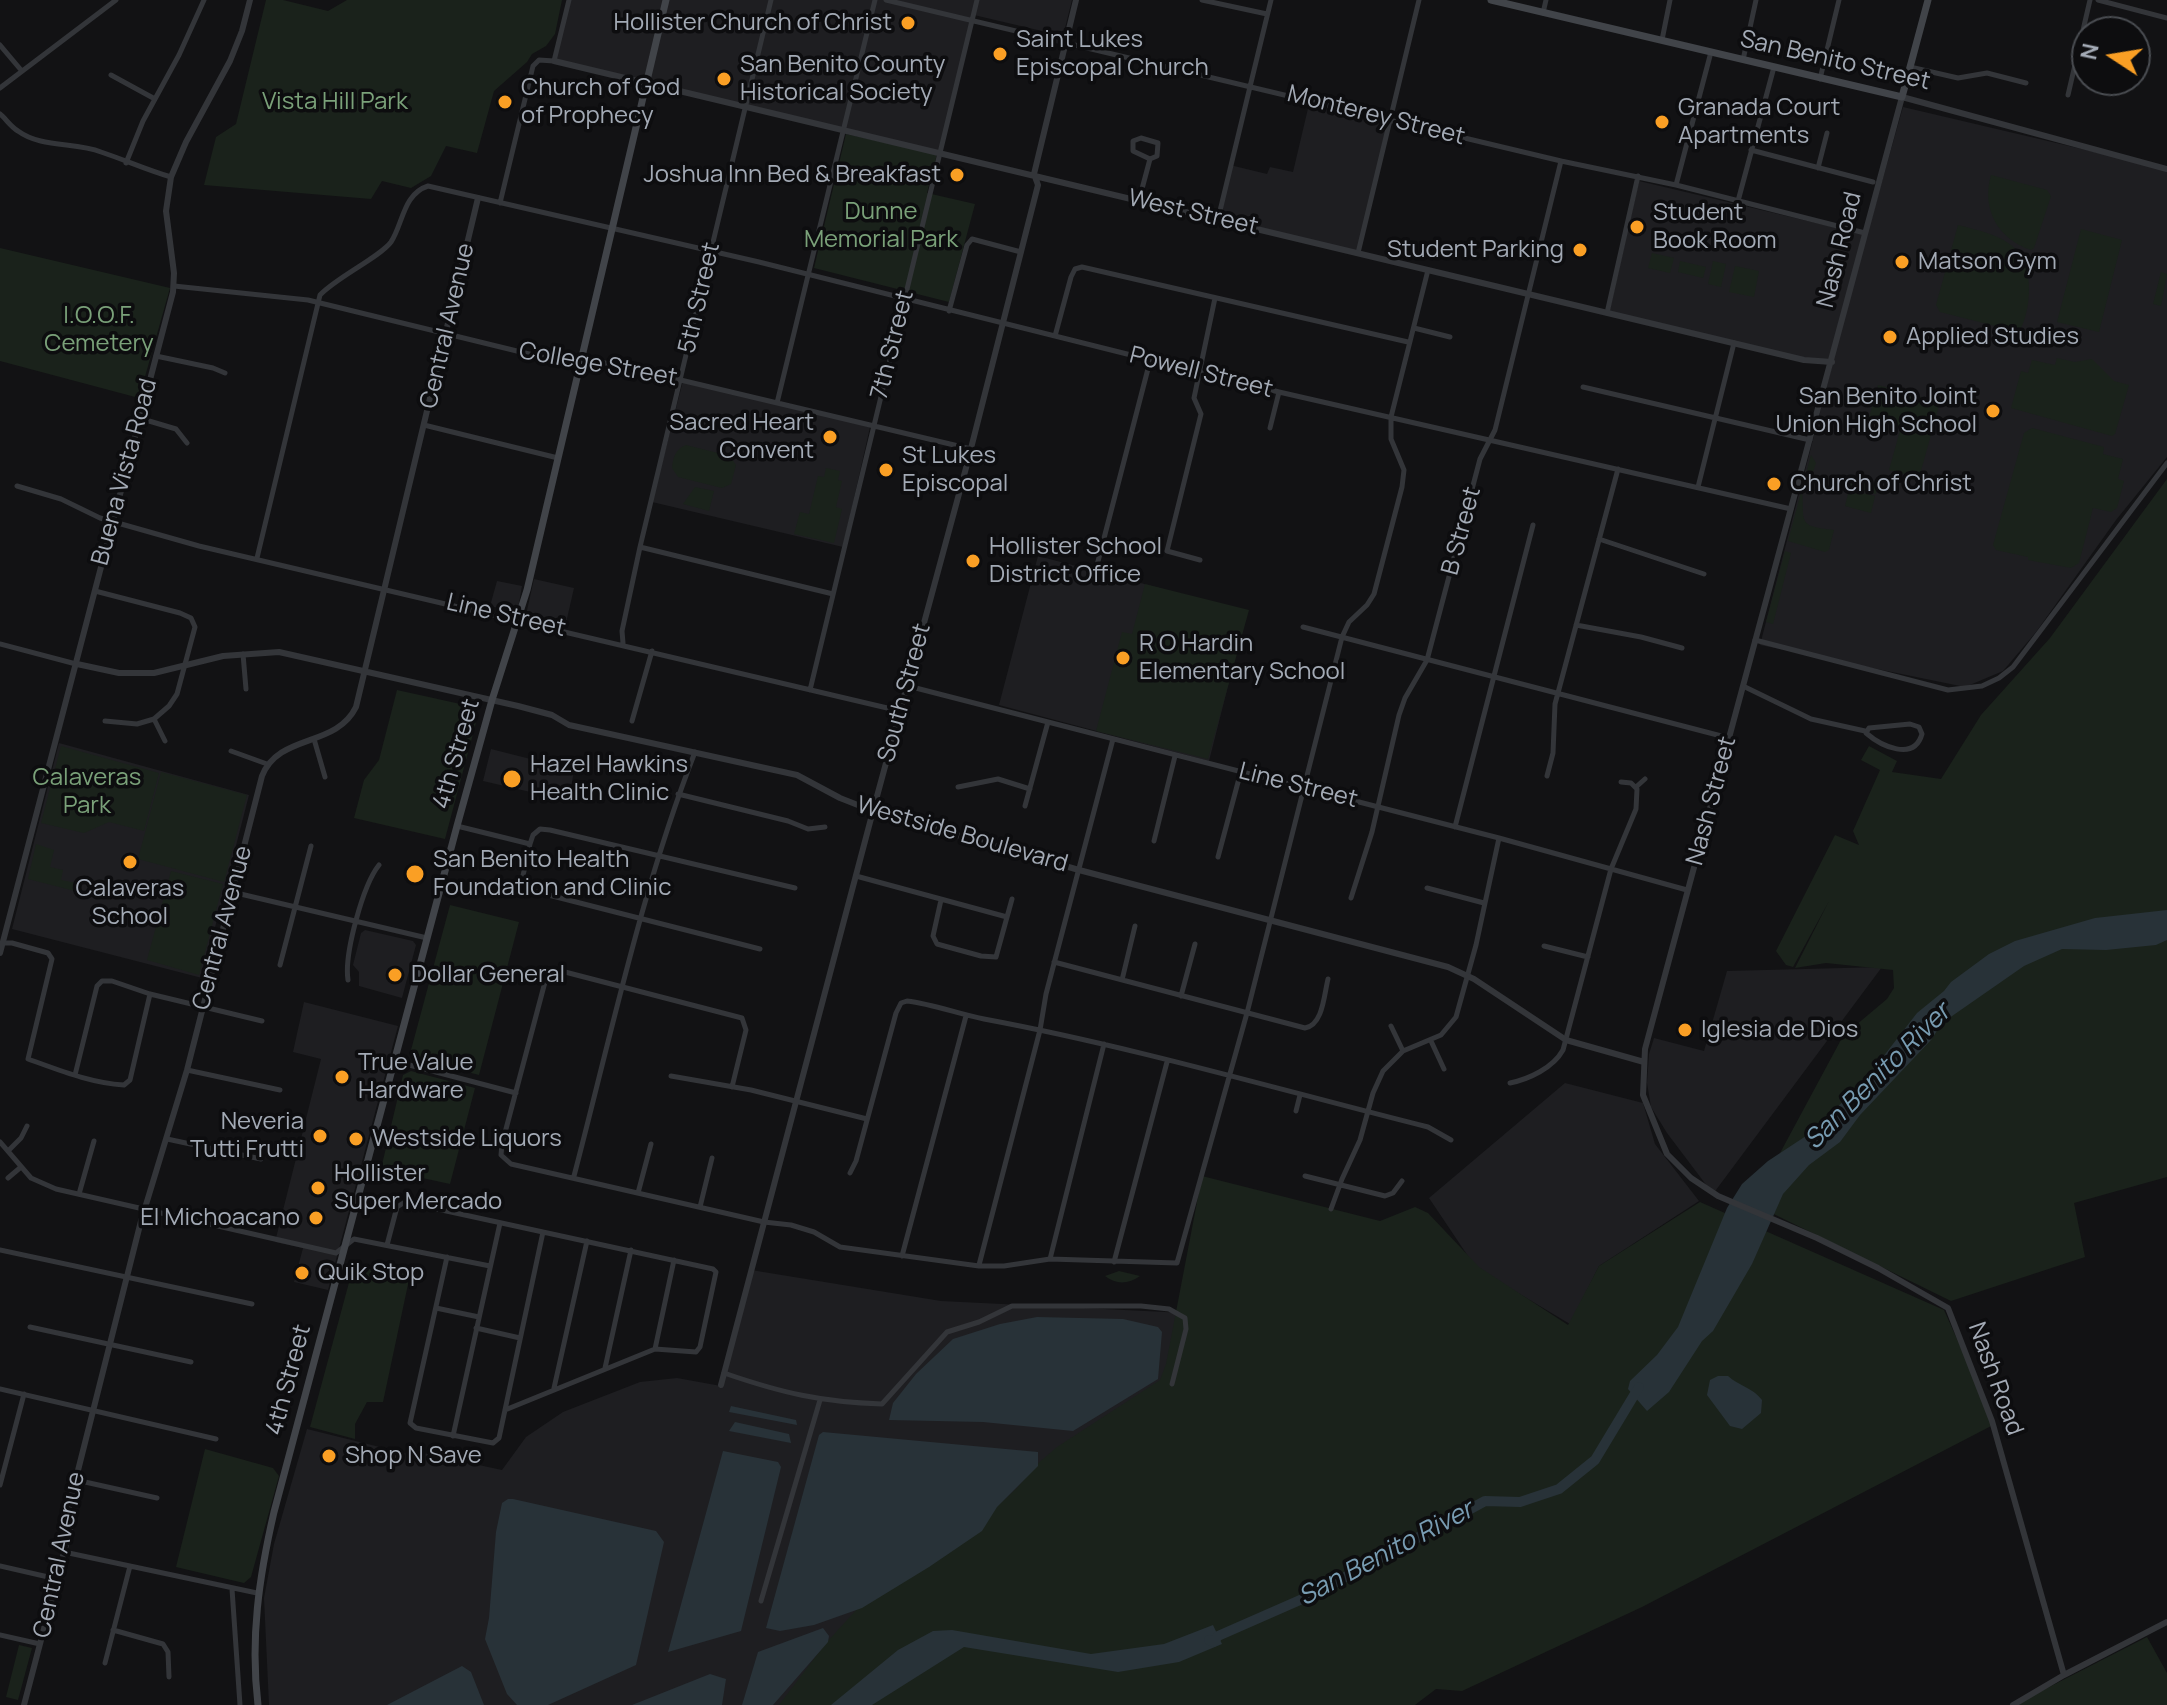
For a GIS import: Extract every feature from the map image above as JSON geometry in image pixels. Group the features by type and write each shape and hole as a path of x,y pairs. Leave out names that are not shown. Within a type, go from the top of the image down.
{"main road":[{"name":"4th Street","path":"258,1705 254,1651 257,1593 274,1512 457,826 518,619 666,0"},
{"name":"San Benito Street","path":"1491,0 1902,97"},
{"name":"Nash Road","path":"1902,97 1928,0"}],"street":[{"path":"0,88 116,0"},
{"path":"126,163 155,99 204,6 204,0"},
{"name":"Buena Vista Road","path":"0,953 174,286 166,211 171,177 186,142 230,61 250,0"},
{"path":"500,203 533,66 539,60 554,61 569,0"},
{"name":"5th Street","path":"623,643 622,631 640,547 771,0"},
{"path":"777,403 875,0"},
{"name":"Monterey Street","path":"886,0 1561,161 1676,185 1865,233"},
{"name":"7th Street","path":"810,690 977,0"},
{"name":"South Street","path":"721,1385 971,449 1038,185 1034,174 1076,0"},
{"path":"1202,0 1267,14"},
{"path":"1218,219 1271,0"},
{"path":"1358,253 1419,0"},
{"path":"1543,13 1546,0"},
{"path":"1662,40 1670,0"},
{"path":"1743,60 1756,0"},
{"path":"1820,79 1839,0"},
{"path":"2068,95 2090,0"},
{"path":"2098,0 2167,18"},
{"path":"0,45 21,70"},
{"path":"1676,185 1711,52"},
{"name":"West Street","path":"554,61 1804,360 1832,362"},
{"path":"1738,201 1774,67"},
{"path":"1910,67 1958,78 1987,73 2026,83"},
{"path":"111,75 155,99"},
{"name":"San Benito Street","path":"1902,97 2167,169"},
{"name":"Nash Road","path":"1791,509 1902,97"},
{"path":"0,114 18,132 42,141 74,144 171,177"},
{"path":"1818,168 1827,133"},
{"path":"1139,200 1150,159 1159,153 1158,143 1144,138 1135,140 1133,151 1150,159"},
{"path":"1751,150 1873,182"},
{"name":"B Street","path":"1351,898 1405,698 1427,660 1480,459 1495,430 1561,161"},
{"path":"1607,313 1638,176"},
{"name":"Powell Street","path":"318,303 322,292 390,244 410,201 422,188 434,187 807,274 1279,392 1791,509"},
{"name":"Central Avenue","path":"24,1705 71,1526 68,1510 127,1277 187,1070 267,764 285,749 334,731 349,719 359,697 478,198"},
{"path":"949,311 969,242 977,238 1021,252"},
{"path":"1055,336 1071,277 1079,267 1408,342"},
{"path":"732,1087 746,1030 742,1018 565,972 553,972 545,982 502,1144 502,1156 511,1164 764,1222 791,1225 814,1232 840,1247 979,1266 1004,1266 1050,1259 1177,1263 1247,1013 1342,637 1349,622 1374,594 1402,487 1404,470 1391,439 1391,417 1428,270"},
{"name":"College Street","path":"174,286 318,303 566,363 598,361 681,379 971,449"},
{"path":"1200,560 1167,551 1201,414 1194,398 1215,298"},
{"path":"257,558 318,303"},
{"path":"1414,328 1450,337"},
{"path":"1698,487 1734,343"},
{"path":"156,356 225,373"},
{"path":"1096,569 1150,361"},
{"path":"1583,387 1810,440"},
{"path":"1270,428 1279,392"},
{"path":"139,418 176,429 187,443"},
{"path":"424,425 558,458"},
{"path":"1755,640 1948,690 1982,686 2013,667 2167,463"},
{"path":"1547,776 1553,753 1557,694 1618,469"},
{"name":"Line Street","path":"17,486 61,499 90,514 199,546 623,643 900,711"},
{"name":"Nash Street","path":"1643,1095 1644,1062 1687,890 1791,509"},
{"path":"1455,827 1533,525"},
{"path":"1599,539 1704,574"},
{"path":"640,547 833,594"},
{"path":"95,591 180,613 191,618 195,624 195,633 173,701 154,719 129,724 105,721"},
{"path":"1576,625 1682,648"},
{"path":"1303,627 1729,738"},
{"path":"0,644 77,664"},
{"path":"632,721 652,651"},
{"path":"243,653 246,689"},
{"name":"Westside Boulevard","path":"77,664 134,674 184,667 243,653 289,654 552,715 569,725 797,775 873,811 1079,870 1448,967 1468,976 1566,1040 1644,1062"},
{"name":"Line Street","path":"908,686 1499,838 1687,890"},
{"path":"1743,686 1811,719 1865,731 1882,744 1902,750 1917,745 1922,734 1919,727 1910,724 1865,731"},
{"path":"154,719 165,741"},
{"path":"1025,806 1048,722"},
{"path":"314,739 325,777"},
{"path":"979,1266 1113,739"},
{"path":"231,751 267,764"},
{"path":"574,1176 659,856 695,752"},
{"path":"1154,841 1175,756"},
{"path":"1218,857 1241,771"},
{"path":"958,787 998,779 1030,789"},
{"path":"1636,787 1645,779"},
{"path":"1621,782 1636,787"},
{"path":"1510,1083 1524,1080 1556,1061 1566,1040 1611,869 1634,817 1638,795 1636,787"},
{"path":"678,794 788,821 808,829 825,827"},
{"path":"457,826 530,844"},
{"path":"760,949 529,890 523,886 522,880 533,835 540,829 550,830 795,888"},
{"path":"1331,1209 1360,1140 1383,1071 1403,1051 1431,1041 1453,1022 1468,976 1499,838"},
{"path":"280,965 311,846"},
{"path":"348,980 348,961 357,922 370,877 379,865"},
{"path":"856,876 1007,917"},
{"path":"1427,888 1484,903"},
{"path":"232,892 427,938"},
{"path":"941,900 933,936 937,944 996,957 1012,899"},
{"path":"1122,980 1135,926"},
{"path":"3,943 48,953 52,959 28,1059 104,1084 124,1085 130,1080 150,994"},
{"path":"1181,996 1195,944"},
{"path":"1544,946 1588,957"},
{"path":"1054,962 1305,1028 1311,1028 1317,1022 1328,979"},
{"path":"75,1075 97,986 102,981 112,981 150,994 262,1021"},
{"path":"850,1173 895,1016 901,1003 907,1001 1104,1044 1230,1076 1435,1130 1451,1140"},
{"path":"902,1256 966,1016"},
{"path":"1391,1026 1403,1051"},
{"path":"1431,1041 1444,1069"},
{"path":"1050,1259 1104,1044"},
{"path":"394,1061 516,1093"},
{"path":"1114,1262 1167,1061"},
{"path":"187,1070 280,1090"},
{"path":"671,1076 867,1119"},
{"path":"1296,1111 1300,1095"},
{"name":"Nash Road","path":"1643,1095 1667,1154 1682,1171 1709,1190 1817,1238 1948,1308 1992,1421 2064,1675"},
{"path":"9,1150 27,1126"},
{"path":"167,1139 261,1159"},
{"path":"79,1194 94,1141"},
{"path":"0,1142 39,1184 336,1253 354,1239 490,1266"},
{"path":"638,1193 651,1144"},
{"path":"700,1207 712,1158"},
{"path":"8,1178 21,1167"},
{"path":"1305,1176 1385,1196 1396,1191 1402,1181"},
{"path":"387,1245 395,1211 401,1203 631,1250 716,1272 698,1350 691,1354 655,1349 505,1410"},
{"path":"453,1436 500,1223"},
{"path":"447,1257 410,1423 413,1427 490,1444 499,1436 543,1232"},
{"path":"554,1388 587,1241"},
{"path":"0,1250 252,1304"},
{"path":"605,1368 631,1250"},
{"path":"655,1349 674,1260"},
{"path":"724,1373 820,1400 882,1404 947,1332 979,1322 1012,1306 1141,1306 1178,1312 1185,1318 1186,1329 1172,1384"},
{"path":"436,1308 479,1317"},
{"path":"30,1327 191,1362"},
{"path":"476,1328 520,1338"},
{"path":"0,1389 216,1439"},
{"path":"0,1485 24,1394"},
{"path":"761,1601 820,1400"},
{"path":"76,1480 157,1498"},
{"path":"64,1552 257,1593"},
{"path":"0,1566 57,1579"},
{"path":"105,1663 130,1566"},
{"path":"232,1589 240,1705"},
{"path":"2013,1705 2167,1622"},
{"path":"113,1630 163,1644 168,1652 169,1677"},
{"path":"0,1635 40,1644"}],"shaded area":[{"path":"568,0 1072,0 1063,36 974,15 941,153 554,61"},
{"path":"1310,100 1390,120 1358,253 1218,219 1230,165 1267,174 1270,167 1293,172"},
{"name":"San Benito Joint Union High School","path":"1903,107 2167,169 2167,457 2116,520 2036,632 2003,671 1965,687 1760,645 1832,366 1609,313 1639,181 1867,235"},
{"path":"683,381 870,427 843,547 652,502"},
{"name":"R O Hardin Elementary School","path":"1038,556 1247,611 1209,761 999,705"},
{"path":"534,579 574,588 566,623 526,615"},
{"path":"497,581 522,586 518,609 510,611 490,606"},
{"name":"Calaveras School","path":"59,743 249,795 202,978 12,929"},
{"path":"491,749 574,770 569,801 483,781"},
{"path":"365,930 413,941 416,945 402,998 359,986 359,972 353,965 361,933"},
{"path":"1882,967 1713,1194 1651,1107 1647,1083 1649,1054 1654,1038 1704,1051 1727,971"},
{"path":"304,1002 398,1026 328,1290 294,1282 303,1248 275,1242 321,1059 293,1052"},
{"path":"1565,1083 1643,1103 1655,1144 1699,1201 1599,1266 1570,1324 1476,1268 1429,1198"},
{"path":"751,1270 941,1301 1186,1313 1175,1376 782,1705 269,1705 264,1598 274,1544 307,1429 404,1453 414,1451 502,1470 526,1437 563,1412 640,1382 677,1378 721,1386"}],"green space":[{"name":"Vista Hill Park","path":"266,0 283,0 328,11 347,0 562,0 555,34 546,46 532,54 494,91 477,153 446,146 431,176 411,188 382,181 371,199 204,185 216,137 236,124"},
{"name":"Dunne Memorial Park","path":"846,134 937,154 927,193 975,204 949,302 814,268"},
{"path":"1991,175 2047,190 2051,196 2031,250 2009,238 1995,221 1988,200"},
{"path":"1958,225 1998,237 2017,251 2024,261 2029,295 2019,332 1940,312 1936,305"},
{"path":"2081,229 2122,240 2099,332 2057,322"},
{"name":"I.O.O.F. Cemetery","path":"0,248 170,288 139,398 0,361"},
{"path":"1652,253 1674,258 1670,273 1648,268"},
{"path":"1680,261 1706,267 1703,278 1678,272"},
{"path":"1713,261 1726,264 1721,287 1708,284"},
{"path":"1735,266 1759,271 1754,297 1729,292"},
{"path":"2161,272 2167,274 2161,306 2153,304"},
{"path":"2057,358 2075,362 2092,359 2114,381 2129,385 2115,434 2112,436 2011,408 2021,371 2028,373 2032,360 2055,365"},
{"path":"1878,385 1940,402 1919,478 1889,470 1901,427 1869,418"},
{"path":"2032,428 2104,447 2103,454 2123,459 2118,479 2124,481 2117,508 2111,512 2093,508 2079,563 2071,568 2028,560 2028,557 1996,550 1993,545 2024,433"},
{"path":"686,445 730,456 736,465 731,484 722,488 678,477 672,468 673,461 677,451"},
{"path":"1811,455 1816,463 1810,481 1802,490 1803,516 1813,527 1834,530 1829,550 1825,552 1788,541"},
{"path":"826,468 840,471 838,480 842,481 836,507 842,509 834,543 794,534 800,512 809,514 818,476 824,477"},
{"path":"2167,479 2167,1177 2074,1203 2085,1257 1951,1301 1739,1197 1772,1168 1843,1036 1887,999 1894,988 1893,970 1826,963 1795,968 1829,901 1793,967 1786,965 1776,951 1835,835 1859,845 1853,831 1880,770 1861,760 1869,746 1897,761 1892,772 1941,779 1981,715 2050,638"},
{"path":"1852,480 1869,480 1877,486 1876,494 1850,487"},
{"path":"695,487 714,491 709,511 683,504"},
{"path":"1849,490 1875,496 1871,513 1845,506"},
{"path":"1785,551 1791,553 1773,624 1766,622"},
{"path":"1145,584 1249,610 1208,759 1096,731 1122,632 1132,634"},
{"path":"397,690 474,707 478,715 445,839 354,818 364,780 379,760"},
{"name":"Calaveras Park","path":"61,746 159,773 144,831 109,822 84,833 41,823"},
{"path":"161,772 247,795 224,882 138,859"},
{"path":"36,844 54,850 50,867 63,870 61,880 76,883 75,891 28,879"},
{"path":"171,871 223,884 199,975 147,960"},
{"path":"450,905 519,922 479,1075 415,1058 411,1050"},
{"path":"411,1071 475,1088 450,1184 381,1169 403,1075"},
{"path":"1202,1176 1380,1221 1415,1207 1428,1213 1479,1267 1568,1325 1599,1266 1700,1202 1944,1310 1995,1424 1642,1607 1462,1691 1436,1689 1415,1705 779,1705 826,1643 858,1608 966,1534 1057,1447 1160,1380 1166,1364"},
{"path":"354,1264 410,1275 383,1402 367,1402 355,1424 355,1439 310,1427"},
{"path":"1119,1271 1140,1276 1122,1282 1105,1276"},
{"path":"205,1449 273,1468 279,1476 251,1577 244,1583 176,1567"},
{"path":"2147,1637 2167,1673 2167,1705 2014,1705"},
{"path":"19,1645 32,1648 18,1700 6,1697"}],"water":[{"path":"2167,910 2167,940 2156,945 2106,950 2062,949 2024,966 1942,1023 1931,1040 1860,1115 1840,1142 1809,1165 1783,1194 1752,1264 1713,1331 1702,1341 1669,1392 1647,1411 1628,1389 1630,1381 1657,1355 1678,1327 1727,1208 1742,1184 1768,1161 1806,1136 1862,1084 1917,1013 1951,982 1989,954 2015,941 2095,918"},
{"path":"1037,1317 1123,1319 1158,1327 1162,1332 1158,1379 1073,1431 983,1422 889,1420 893,1403 916,1374 953,1339 1000,1324"},
{"path":"1728,1376 1762,1400 1761,1413 1742,1429 1730,1426 1707,1395 1710,1380"},
{"path":"731,1406 796,1420 797,1425 729,1412"},
{"path":"735,1422 789,1434 791,1443 729,1431"},
{"path":"823,1432 1038,1452 1038,1466 997,1507 982,1531 862,1608 814,1625 780,1631 766,1628 819,1435"},
{"path":"723,1451 778,1462 781,1467 741,1631 668,1652"},
{"path":"508,1499 656,1531 664,1542 636,1665 548,1705 517,1705 507,1694 485,1639 496,1532 502,1503"},
{"path":"1213,1625 1222,1644 1179,1662 1118,1672 964,1647 872,1705 831,1705 898,1650 933,1631 952,1630 1091,1654 1164,1644"},
{"path":"823,1628 829,1636 828,1642 773,1705 742,1705 758,1652"},
{"path":"462,1666 471,1672 484,1705 387,1705"},
{"path":"710,1674 726,1679 722,1705 632,1705"}],"waterway":[{"name":"San Benito River","path":"1209,1640 1213,1642 1218,1636 1316,1593 1485,1501 1520,1502 1559,1489 1595,1460 1639,1387"}],"place":[{"name":"Hollister Church of Christ","path":"908,23"},
{"name":"Saint Lukes Episcopal Church","path":"1000,54"},
{"name":"San Benito County Historical Society","path":"724,79"},
{"name":"Church of God of Prophecy","path":"505,102"},
{"name":"Granada Court Apartments","path":"1662,122"},
{"name":"Joshua Inn Bed & Breakfast","path":"957,175"},
{"name":"Student Book Room","path":"1637,227"},
{"name":"Student Parking","path":"1580,250"},
{"name":"Matson Gym","path":"1902,262"},
{"name":"Applied Studies","path":"1890,337"},
{"name":"San Benito Joint Union High School","path":"1993,411"},
{"name":"Sacred Heart Convent","path":"830,437"},
{"name":"St Lukes Episcopal","path":"886,470"},
{"name":"Church of Christ","path":"1774,484"},
{"name":"Hollister School District Office","path":"973,561"},
{"name":"R O Hardin Elementary School","path":"1123,658"},
{"name":"Hazel Hawkins Health Clinic","path":"512,779"},
{"name":"Calaveras School","path":"130,862"},
{"name":"San Benito Health Foundation and Clinic","path":"415,874"},
{"name":"Dollar General","path":"395,975"},
{"name":"Iglesia de Dios","path":"1685,1030"},
{"name":"True Value Hardware","path":"342,1077"},
{"name":"Neveria Tutti Frutti","path":"320,1136"},
{"name":"Westside Liquors","path":"356,1139"},
{"name":"Hollister Super Mercado","path":"318,1188"},
{"name":"El Michoacano","path":"316,1218"},
{"name":"Quik Stop","path":"302,1273"},
{"name":"Shop N Save","path":"329,1456"}]}
